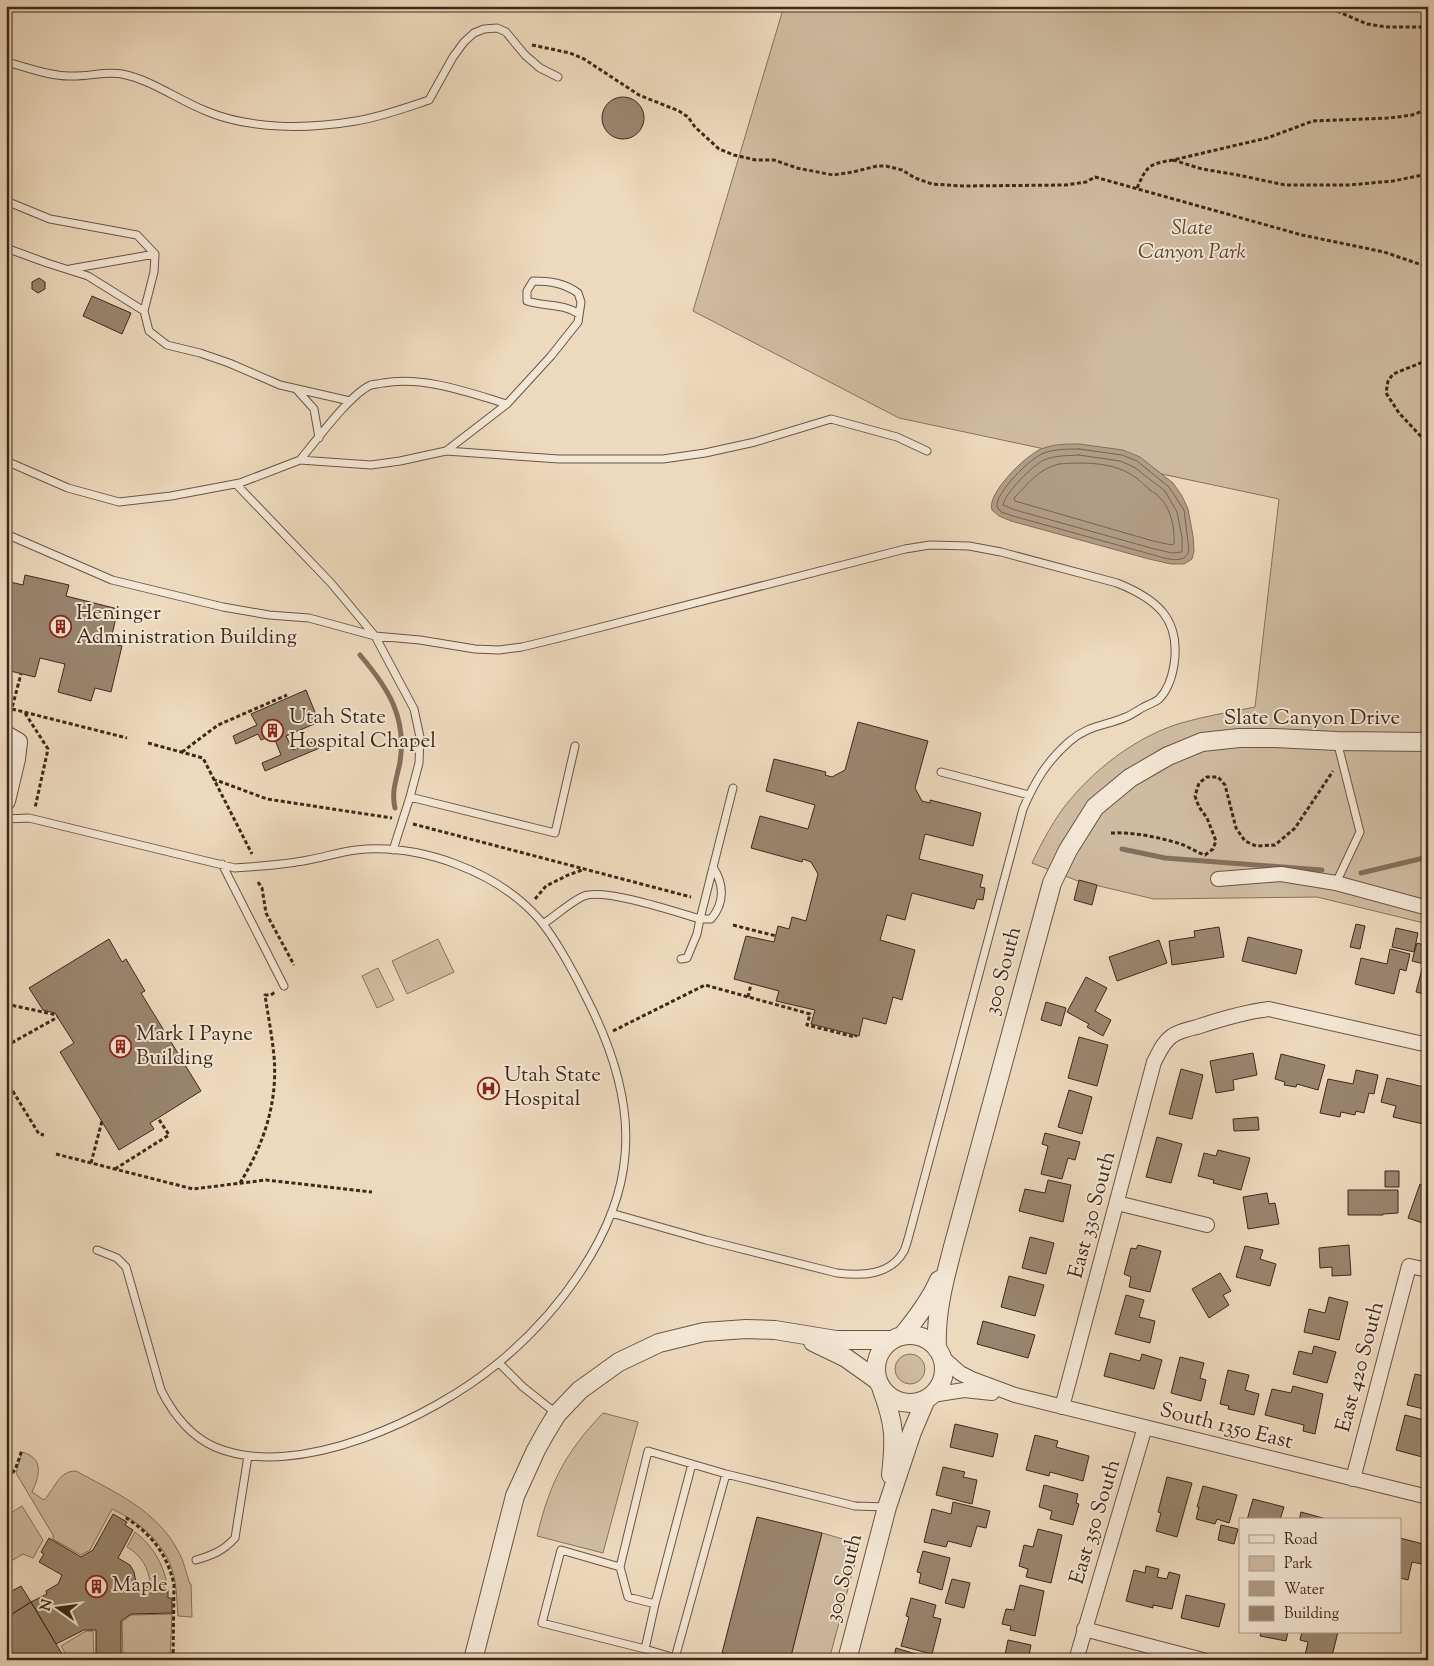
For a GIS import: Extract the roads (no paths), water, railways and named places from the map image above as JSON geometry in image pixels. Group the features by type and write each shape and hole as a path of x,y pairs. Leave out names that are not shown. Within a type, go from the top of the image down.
{"street":[{"path":"6,801 18,742 7,728"},
{"name":"Slate Canyon Drive","path":"1168,756 1202,742 1239,738 1428,742"},
{"name":"300 South","path":"939,1352 936,1334 940,1299 1052,883 1068,850 1095,807 1130,778 1168,756"},
{"path":"1218,879 1281,874 1336,883 1428,908"},
{"name":"East 330 South","path":"1062,1407 1118,1203 1154,1062 1162,1047 1170,1038 1178,1033 1203,1025 1248,1012 1269,1009 1428,1044"},
{"path":"1118,1203 1207,1225"},
{"name":"300 South","path":"896,1338 914,1322 934,1291 954,1243"},
{"name":"East 420 South","path":"1353,1479 1409,1266 1428,1270"},
{"path":"473,1660 515,1496 536,1450 558,1414 580,1390 619,1362 658,1343 704,1332 746,1329 786,1332 836,1340 896,1338 913,1335 924,1338 939,1352 944,1364 940,1386 929,1397 912,1404 900,1402 890,1398 879,1385 846,1358 816,1343 786,1332"},
{"path":"879,1385 875,1369 877,1358 883,1348 896,1338"},
{"name":"South 1350 East","path":"939,1352 960,1373 1015,1395 1428,1497"},
{"name":"300 South","path":"879,1385 893,1426 894,1443 887,1507"},
{"name":"South 1350 East","path":"929,1397 964,1390 1015,1395"},
{"name":"300 South","path":"847,1660 887,1507 912,1432 929,1397"},
{"name":"East 350 South","path":"1076,1660 1145,1427"},
{"path":"1084,1629 1203,1660"}],"lane":[{"path":"6,62 45,73 67,76 120,74 144,82 207,112 249,123 278,126 319,125 365,119 394,112 429,100 454,56 474,32 484,29 497,28 506,32 525,55 540,68 558,77"},
{"path":"6,201 50,218 137,235 155,254 154,272 144,311 149,331 167,345 200,353 280,386 350,401"},
{"path":"6,248 88,276 144,311"},
{"path":"69,270 155,254"},
{"path":"446,451 507,404 551,356 578,322 581,302 578,293 560,283 533,282 527,291 527,301 539,305 563,306 579,314"},
{"path":"300,460 350,401 371,385 393,381 421,382 472,393 507,404"},
{"path":"296,389 314,409 319,438"},
{"path":"6,460 68,488 119,502 171,496 236,484 300,460 371,465 446,451 559,459 663,459 755,442 831,418 897,438 927,451"},
{"path":"236,484 331,583 375,636 414,710 420,737 419,763 393,850"},
{"path":"6,534 112,580 224,607 269,615 309,618 375,636 499,650 522,647 905,549 930,545 969,546 1001,552 1117,584 1135,590 1152,601 1170,624 1175,637 1176,653 1168,687 1158,700 1126,717 1089,728 1072,739 1042,771 1029,795 911,1228 904,1251 893,1264 873,1274 837,1273 706,1240 612,1213"},
{"path":"1336,883 1360,832 1337,741"},
{"path":"410,797 555,833 575,746"},
{"path":"941,772 1029,795"},
{"path":"681,959 687,958 697,934 733,788"},
{"path":"6,819 29,818 235,868 268,866 308,860 354,850 393,850 410,851 438,857 491,880 528,909 543,924 584,992 603,1035 622,1094 626,1126 626,1157 612,1213 587,1261 563,1296 530,1333 499,1362 455,1394 390,1427 330,1448 296,1455 248,1456 212,1446 196,1435 170,1409 161,1390 126,1267 117,1258 97,1250"},
{"path":"222,864 284,986"},
{"path":"543,924 584,896 597,894 711,919 717,913 722,886 713,867"},
{"path":"499,1362 524,1387 558,1414"},
{"path":"655,1604 628,1597 620,1567 648,1451 726,1474 855,1506 887,1507"},
{"path":"196,1560 226,1548 235,1538 248,1456"},
{"path":"644,1649 692,1464"},
{"path":"620,1567 561,1550 542,1623 678,1659 726,1474"}],"water":[{"path":"1079,444 1123,450 1140,457 1173,483 1188,509 1193,536 1194,551 1192,559 1184,564 1171,564 1149,559 1011,521 999,516 992,510 992,503 1001,485 1026,459 1046,447"}],"waterway":[{"path":"360,655 387,691 398,717 401,731 401,746 400,762 394,790 395,808"},
{"path":"1122,849 1165,858 1322,870"},
{"path":"1361,873 1428,857"}],"place":[{"name":"Heninger Administration Building","path":"60,626"},
{"name":"Utah State Hospital Chapel","path":"273,730"},
{"name":"Mark I Payne Building","path":"120,1047"},
{"name":"Utah State Hospital","path":"488,1088"},
{"name":"Maple","path":"96,1586"}],"park label":[{"name":"Slate Canyon Park","path":"1192,241"}]}
